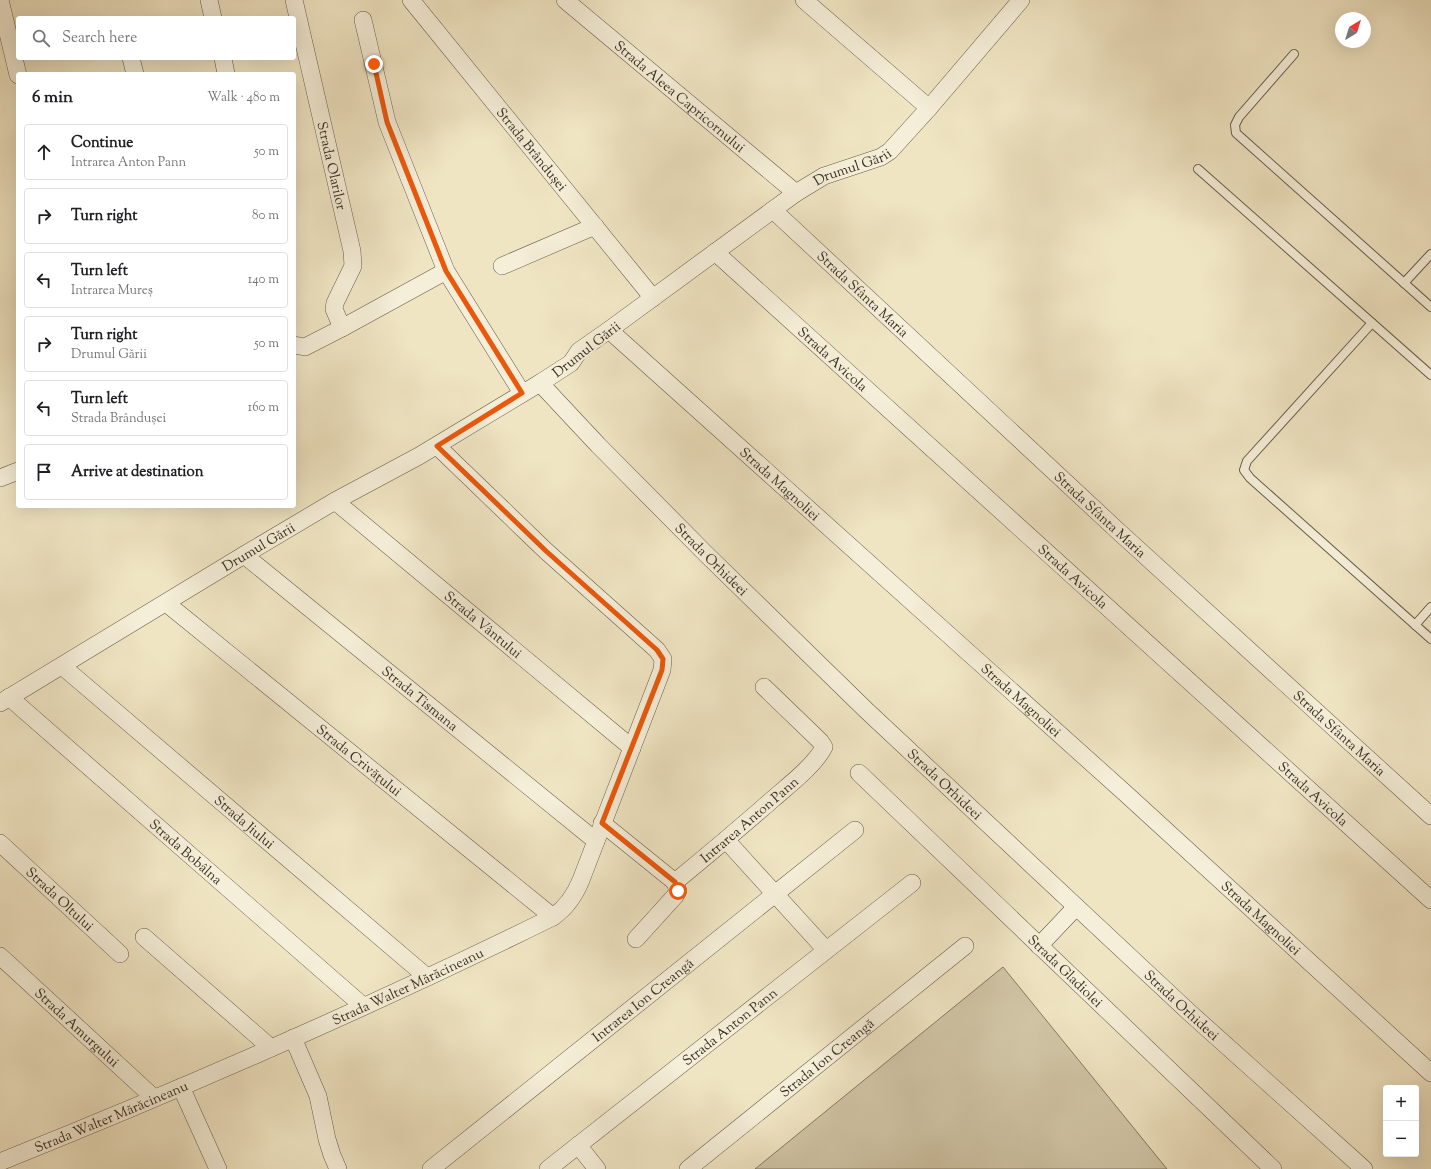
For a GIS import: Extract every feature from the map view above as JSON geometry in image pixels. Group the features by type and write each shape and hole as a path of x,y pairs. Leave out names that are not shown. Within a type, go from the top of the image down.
{"street":[{"path":"0,0 17,72"},
{"path":"209,0 213,16"},
{"name":"Strada Olarilor","path":"294,0 354,260 350,273 335,303 334,309 342,328"},
{"name":"Strada Brândușei","path":"411,0 653,298"},
{"name":"Strada Aleea Capricornului","path":"565,0 796,193"},
{"path":"804,0 929,108"},
{"name":"Drumul Gării","path":"4,700 335,501 437,446 540,383 571,363 579,351 796,193 824,176 881,157 890,151 929,108 1014,2"},
{"path":"363,20 387,122 446,271 522,393"},
{"path":"132,60 134,72"},
{"path":"222,60 226,72"},
{"name":"Strada Sfânta Maria","path":"774,210 1124,536 1431,816"},
{"path":"502,266 595,226"},
{"name":"Strada Avicola","path":"715,252 1431,900"},
{"path":"296,345 305,347 446,271"},
{"name":"Strada Magnoliei","path":"609,330 1125,793 1431,1073"},
{"name":"Strada Orhideei","path":"540,383 598,445 706,554 878,722 1196,1018 1364,1169"},
{"name":"Strada Walter Mărăcineanu","path":"0,1162 181,1087 427,977 553,917 565,907 574,896 582,880 602,823 662,670 663,659 657,650 546,551 437,446"},
{"path":"0,478 16,472"},
{"name":"Strada Vântului","path":"335,501 632,748"},
{"name":"Strada Tismana","path":"244,555 596,841"},
{"name":"Strada Crivățului","path":"166,603 553,917"},
{"name":"Strada Jiului","path":"62,666 427,977"},
{"name":"Intrarea Anton Pann","path":"675,882 791,784 820,755 824,747 820,741 764,687"},
{"name":"Strada Bobâlna","path":"4,700 363,1006"},
{"name":"Strada Gladiolei","path":"859,773 1272,1169"},
{"path":"602,823 675,882 678,891 636,938"},
{"name":"Intrarea Ion Creangă","path":"431,1169 855,830"},
{"path":"726,840 826,950"},
{"name":"Strada Oltului","path":"0,843 120,954"},
{"name":"Strada Anton Pann","path":"548,1169 912,883"},
{"path":"1039,946 1076,907"},
{"path":"144,937 271,1048"},
{"name":"Strada Ion Creangă","path":"688,1169 965,946"},
{"name":"Strada Amurgului","path":"0,956 154,1098"},
{"path":"293,1038 318,1096 326,1139 338,1169"},
{"path":"181,1087 218,1169"},
{"path":"578,1145 597,1169"}],"lane":[{"path":"1294,54 1239,117 1236,125 1236,133 1431,307"},
{"path":"1198,170 1431,375"},
{"path":"1404,283 1431,254"},
{"path":"1372,323 1247,461 1244,470 1250,478 1431,638"},
{"path":"1415,624 1431,607"}],"shaded area":[{"path":"1003,967 1167,1169 755,1169"}],"route":[{"path":"374,64 387,122 446,271 522,393 437,446 546,551 657,650 663,659 662,670 602,823 675,882 678,891"}]}
